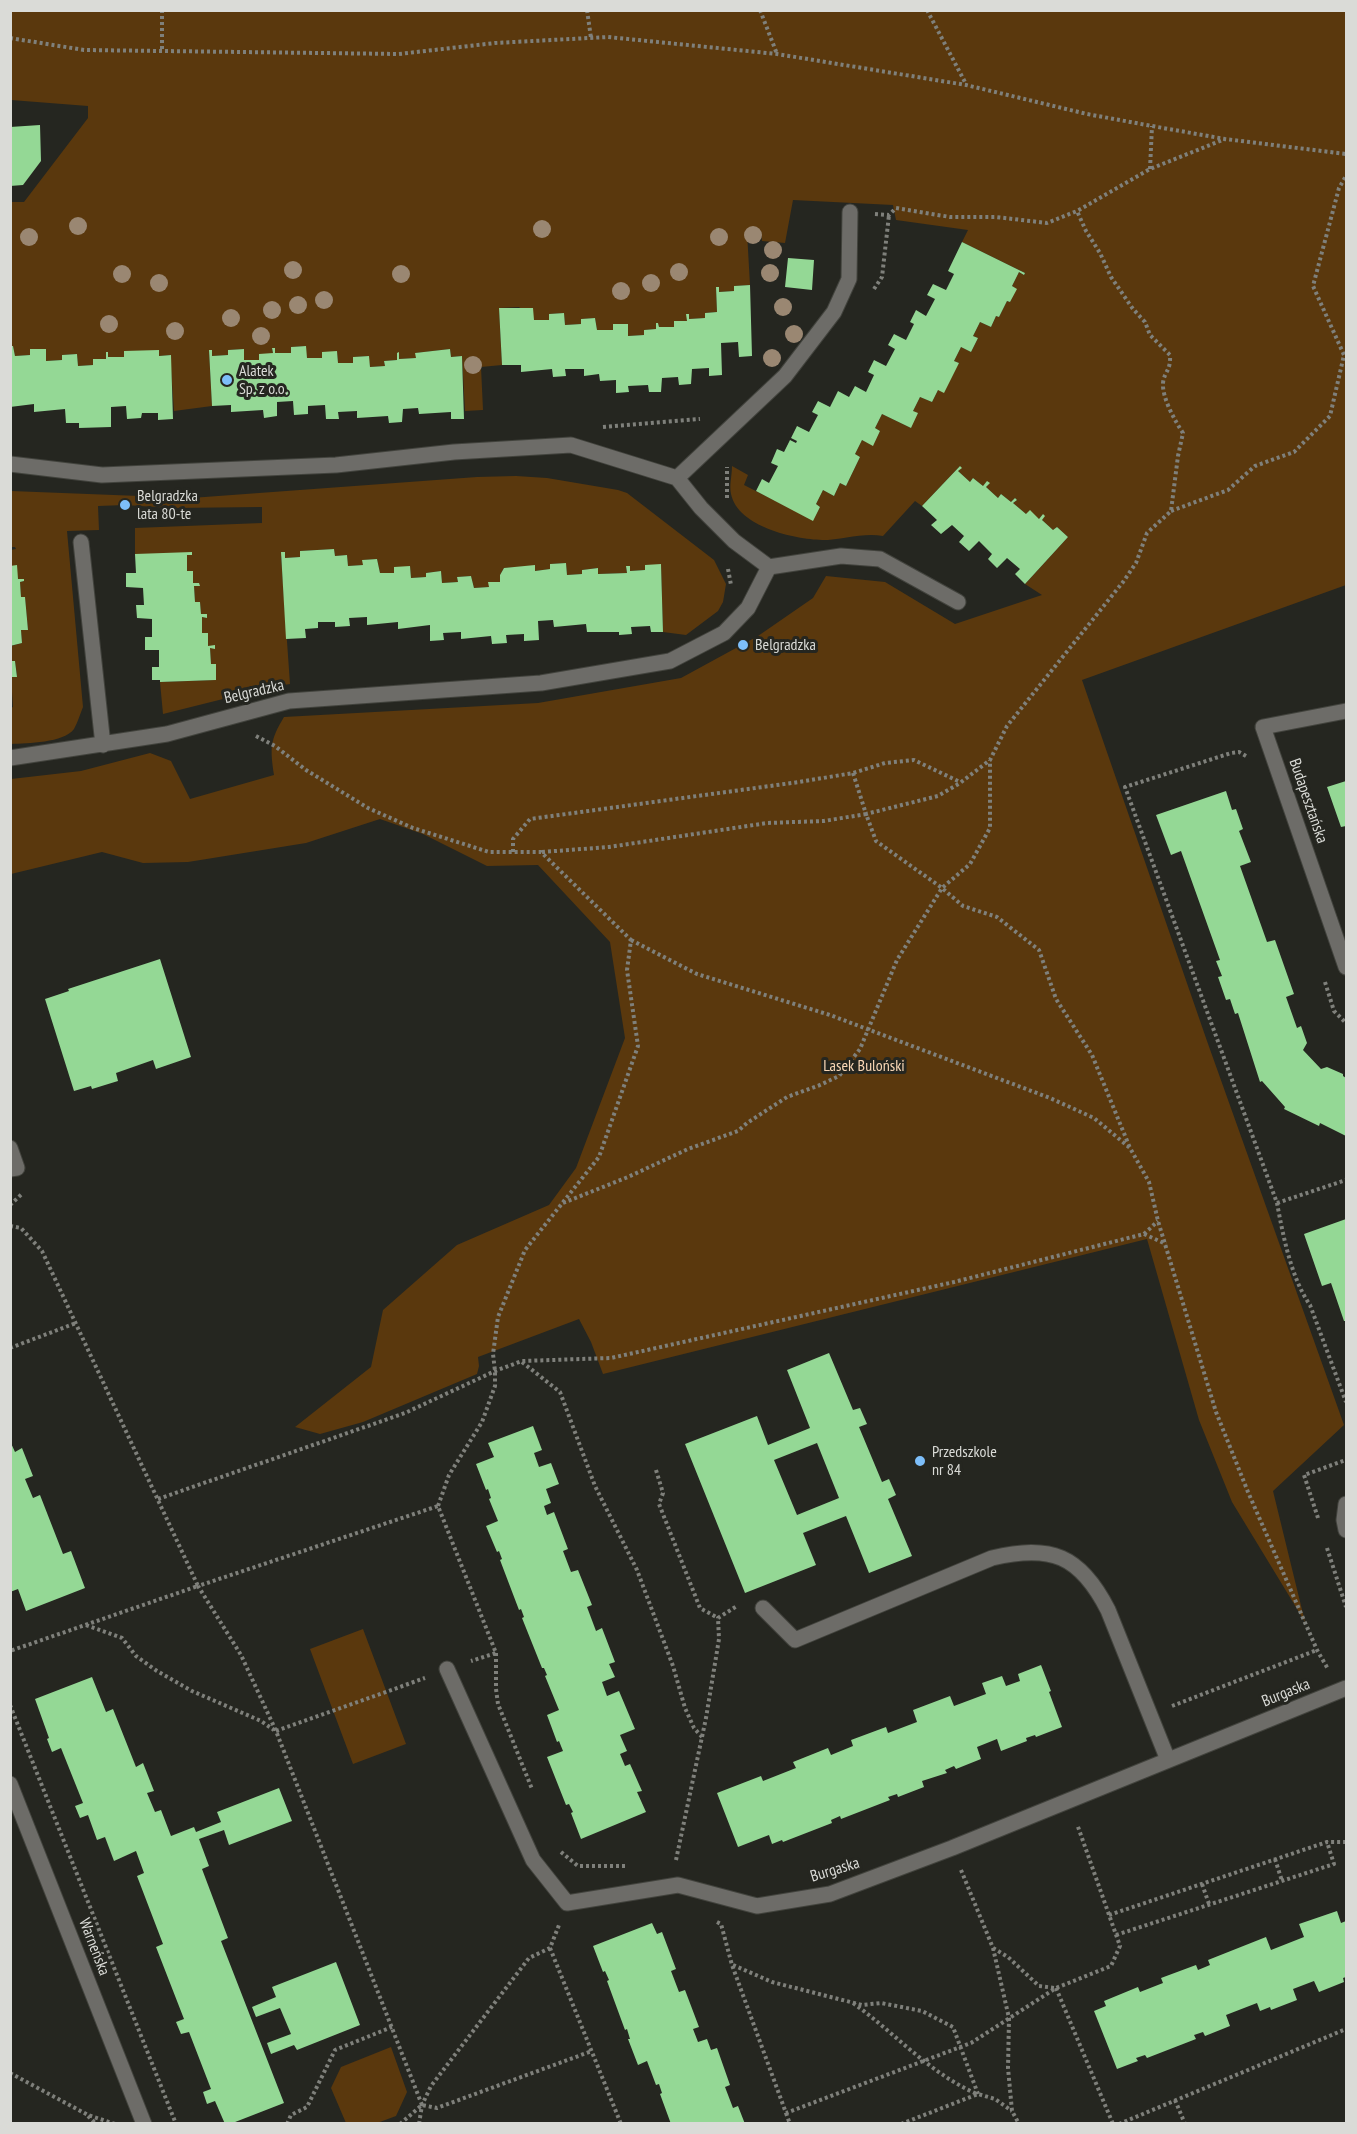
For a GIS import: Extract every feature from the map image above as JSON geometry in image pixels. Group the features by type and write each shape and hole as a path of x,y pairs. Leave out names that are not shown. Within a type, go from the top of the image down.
{"street":[{"path":"677,478 785,376 834,312 849,279 850,212"},
{"path":"10,464 102,475 336,465 454,452 572,445 677,478 701,508 734,541 769,567 841,556 880,559 958,602"},
{"path":"81,542 103,745"},
{"name":"Belgradzka","path":"10,758 167,734 289,701 541,683 670,661 724,633 748,608 769,567"},
{"name":"Budapesztańska","path":"1347,711 1263,727 1347,967"},
{"path":"10,1148 14,1169"},
{"path":"1347,1504 1344,1520 1347,1530"},
{"path":"763,1608 795,1640 992,1558 1019,1552 1045,1552 1068,1560 1097,1588 1168,1760"},
{"name":"Burgaska","path":"447,1669 533,1860 567,1903 678,1885 757,1906 830,1894 1069,1802 1347,1688"},
{"name":"Warneńska","path":"10,1784 144,2124"}],"path":[{"path":"162,10 162,52"},
{"path":"587,10 591,38"},
{"path":"760,10 777,54"},
{"path":"927,10 966,85"},
{"path":"10,38 84,50 399,54 495,43 608,37 777,54 966,85 1087,114 1225,139 1347,154"},
{"path":"1150,169 1152,126"},
{"path":"850,212 889,215 896,208 950,217 996,217 1047,223 1077,211 1150,169 1225,139"},
{"path":"243,712 255,735 368,808 413,828 489,852 541,852 609,847 767,823 824,821 866,814 938,796 960,783 990,760 1007,726 1123,582 1136,563 1147,533 1171,511 1228,490 1255,466 1294,452 1330,416 1344,355 1313,286 1339,188 1347,176"},
{"path":"1077,211 1111,277 1144,322 1150,335 1170,355 1170,367 1163,384 1170,413 1183,433 1171,511"},
{"path":"726,564 730,590"},
{"path":"1249,758 1239,752 1231,753 1125,787 1277,1203 1283,1235 1303,1295 1310,1305 1347,1402"},
{"path":"513,852 513,839 530,819 854,773 885,763 914,760 960,783"},
{"path":"562,1203 628,1177 688,1149 738,1131 787,1097 838,1076 860,1049 897,960 942,888 970,864 990,828 990,760"},
{"path":"854,773 876,841 942,888 963,906 997,917 1039,950 1056,999 1092,1055 1130,1148 1149,1182 1158,1221 1216,1412 1248,1492 1317,1650 1330,1674"},
{"path":"541,852 631,940 697,974 830,1015 1050,1098 1094,1118 1130,1148"},
{"path":"532,1791 498,1704 496,1653 438,1506 449,1475 482,1422 495,1386 493,1354 498,1317 525,1250 599,1157 638,1046 627,970 631,940"},
{"path":"1323,977 1334,1011 1347,1023"},
{"path":"1277,1203 1347,1180"},
{"path":"158,1499 405,1413 495,1371 522,1361 611,1358 954,1282 1144,1234 1158,1221"},
{"path":"10,1226 21,1228 42,1251 198,1586 241,1655 276,1731 422,2105"},
{"path":"1144,1234 1166,1244"},
{"path":"10,1348 76,1323"},
{"path":"522,1361 560,1392 595,1486 637,1570 673,1666 685,1708 694,1728 702,1737"},
{"path":"656,1470 663,1493 659,1504 700,1608 718,1618"},
{"path":"10,1651 438,1506"},
{"path":"718,1618 733,1609"},
{"path":"678,1885 675,1866 702,1737 719,1638 718,1618"},
{"path":"86,1625 122,1638 136,1656 157,1671 192,1691 261,1721 276,1731"},
{"path":"1149,1714 1317,1650"},
{"path":"447,1669 496,1653"},
{"path":"276,1731 411,1683"},
{"path":"10,1705 176,2124"},
{"path":"786,2113 961,2047 1056,1988 1111,1966 1120,1946 1069,1802"},
{"path":"1109,1915 1327,1842 1347,1842"},
{"path":"1116,1935 1334,1864 1327,1842"},
{"path":"554,1846 578,1866 632,1866"},
{"path":"952,1848 993,1948 1009,2018 1008,2068 1012,2111 1019,2124"},
{"path":"1275,1859 1282,1881"},
{"path":"1202,1884 1209,1904"},
{"path":"712,1918 720,1924 732,1965 790,2124"},
{"path":"418,2124 422,2105 431,2086 529,1958 550,1948 621,2124"},
{"path":"993,1948 1008,1957 1039,1986 1056,1988"},
{"path":"732,1965 772,1982 862,2005 881,2003 922,2011 953,2027 978,2094"},
{"path":"1056,1988 1113,2124"},
{"path":"850,2001 877,2020 923,2061 960,2086 995,2099 1012,2111"},
{"path":"287,2124 291,2115 307,2108 335,2050 392,2027"},
{"path":"1119,2124 1347,2029"},
{"path":"422,2105 437,2108 592,2051"},
{"path":"10,2073 88,2115 115,2124"},
{"path":"901,2124 978,2094"},
{"path":"1175,2100 1185,2124"},
{"path":"400,2124 422,2105"},
{"path":"88,2115 96,2124"}],"green space":[{"name":"Lasek Buloński","path":"11,11 1346,11 1346,585 1082,680 1207,1041 1344,1425 1273,1491 1305,1622 1232,1502 1199,1420 1147,1239 603,1374 579,1319 478,1357 477,1374 363,1422 320,1434 295,1427 371,1367 383,1310 457,1245 549,1205 576,1168 625,1038 610,942 538,865 487,866 423,834 380,819 306,843 188,862 143,863 102,852 11,874 11,779 81,771 150,753 171,761 190,799 274,775 272,744 284,717 538,703 681,678 758,636 813,598 826,576 885,582 955,624 1042,595 1025,584 1068,537 1057,527 1053,530 1042,520 1043,514 1039,519 1026,514 1013,503 1017,500 1015,498 1011,502 1001,494 998,498 986,487 989,483 983,486 973,478 970,482 958,471 960,466 922,506 915,501 883,536 868,535 822,540 783,534 755,523 744,515 736,505 730,491 732,466 748,475 744,485 813,520 820,507 816,504 823,490 834,496 840,483 846,486 860,457 855,454 862,440 873,445 880,431 875,428 882,414 911,428 913,411 920,397 932,402 938,390 959,363 954,361 961,347 971,352 978,338 973,336 980,322 991,327 1007,301 1010,302 1016,289 1012,286 1019,272 1024,275 1025,273 962,242 968,230 896,220 893,205 793,200 785,243 762,241 761,231 747,232 750,285 734,286 734,291 719,292 719,287 716,287 717,312 705,313 705,318 689,319 689,314 687,314 687,321 674,321 674,327 659,327 657,323 656,329 644,330 644,335 628,336 627,324 613,324 613,330 597,330 595,318 581,319 581,324 565,325 564,313 549,314 549,320 534,320 519,307 499,308 502,365 481,367 483,410 465,411 462,356 451,357 450,349 416,353 416,358 399,359 397,354 397,360 384,361 385,366 370,367 368,356 354,357 353,363 338,363 337,351 322,358 307,358 304,346 291,347 291,353 275,353 275,348 272,349 273,353 259,360 244,360 243,349 228,350 228,355 212,356 212,350 209,351 212,406 174,411 170,355 159,356 159,351 125,351 124,357 108,357 108,352 106,359 93,360 93,365 78,366 77,354 62,355 62,360 46,361 46,349 31,349 30,355 15,356 13,346 11,346 11,202 24,202 88,118 88,106 11,100"},
{"path":"516,476 547,478 627,493 714,560 726,584 723,602 718,611 686,635 663,632 661,565 645,570 630,571 626,567 627,573 598,574 597,568 582,570 582,574 567,575 566,563 550,564 550,569 535,571 535,566 504,568 500,575 500,582 489,582 489,587 474,588 471,576 457,577 458,582 442,583 441,571 426,573 426,577 411,578 410,566 394,573 380,573 377,559 363,560 363,565 348,566 347,555 335,556 334,549 300,551 300,557 281,556 290,684 163,714 160,682 216,680 216,665 211,664 210,648 215,646 208,646 208,633 202,633 202,617 207,618 207,615 201,614 200,602 195,602 194,586 199,586 199,583 193,583 193,571 187,571 187,555 192,555 135,554 135,528 262,523 262,507 98,506 99,530 67,531 83,707 74,729 69,734 54,740 11,744 11,708 13,707 11,677 17,675 15,661 11,661 11,646 22,643 21,630 28,630 25,598 21,597 20,582 24,579 18,579 12,566 11,550 16,549 11,547 11,491 191,498"},
{"path":"363,1629 406,1744 353,1764 310,1649"},
{"path":"391,2047 407,2092 396,2116 377,2123 346,2123 331,2088 341,2067"}],"building":[{"path":"40,125 41,161 23,185 10,186 10,127"},
{"path":"962,242 1025,273 1024,275 1019,272 1012,286 1017,289 1010,302 1007,301 999,317 996,316 991,327 980,322 973,336 978,338 971,352 961,347 954,361 959,363 944,393 938,390 932,402 920,397 913,411 918,413 911,428 882,414 875,428 880,431 873,446 862,440 855,454 860,457 846,486 840,483 834,496 823,490 816,504 820,507 813,521 756,491 762,479 769,483 778,466 771,463 777,449 784,452 790,440 796,443 797,441 791,438 797,426 809,432 818,415 812,412 818,401 830,407 838,391 849,397 855,386 866,392 874,375 868,372 874,360 886,366 895,349 888,345 894,334 906,340 914,324 910,322 916,310 926,316 935,299 927,295 933,284 946,290 954,274 948,271"},
{"path":"788,258 814,260 812,290 785,287"},
{"path":"750,285 752,356 739,357 738,342 721,343 722,375 709,376 709,368 692,369 691,384 679,385 678,377 662,378 661,392 649,392 648,385 628,386 629,392 616,393 616,380 600,381 599,374 584,376 584,369 565,369 566,376 553,377 552,369 521,372 521,365 502,365 499,308 533,308 534,320 549,320 549,314 564,313 565,325 581,324 581,319 595,318 597,330 613,330 613,324 628,324 628,336 644,335 644,330 656,329 656,323 659,327 674,327 674,321 687,321 686,314 689,314 689,319 705,318 705,313 717,312 716,287 719,287 719,292 734,291 734,286"},
{"path":"10,346 13,346 15,356 30,355 30,349 46,349 46,361 62,360 62,355 77,354 78,366 93,365 93,359 106,359 106,352 108,352 108,357 124,357 124,351 159,350 159,356 171,355 173,419 158,420 158,413 142,413 141,418 127,419 126,406 111,407 111,427 79,428 79,423 66,423 65,409 34,412 34,404 10,407"},
{"path":"306,346 307,358 322,358 322,352 337,351 338,363 353,363 353,357 369,356 370,367 385,366 384,361 397,360 399,352 399,359 416,358 415,353 450,349 451,357 462,356 464,419 451,419 451,412 419,414 418,408 403,409 402,422 389,423 388,416 357,418 357,411 338,412 339,419 326,419 325,405 308,406 308,414 294,415 293,401 277,402 277,416 264,418 263,410 231,412 231,405 212,406 209,350 212,350 212,356 228,355 228,350 244,349 244,360 259,360 259,354 273,353 272,348 275,348 275,353 291,353 291,347"},
{"path":"960,466 962,468 958,471 970,482 973,478 983,486 987,481 990,483 986,487 998,498 1001,494 1011,502 1015,498 1017,500 1013,503 1026,514 1030,510 1039,519 1043,514 1045,516 1042,520 1053,530 1057,527 1068,537 1025,584 1015,574 1020,569 1007,558 997,568 988,559 992,554 979,541 969,551 959,542 964,536 952,525 941,534 931,525 937,520 922,506"},
{"path":"334,549 335,556 347,555 348,566 363,565 362,560 377,559 380,573 394,573 394,567 410,566 411,578 426,577 426,573 441,571 442,583 458,582 457,577 471,576 474,588 489,587 488,582 500,582 500,575 504,568 535,565 535,571 550,569 550,564 566,563 567,575 582,574 582,570 598,568 598,574 627,573 626,566 630,566 630,571 645,570 645,565 661,564 663,632 651,632 650,626 631,627 632,634 587,632 586,624 554,627 553,620 538,621 539,640 524,641 524,634 506,635 507,643 492,644 491,636 461,639 461,632 443,633 444,640 430,641 430,625 398,629 398,622 367,625 367,617 349,618 350,626 335,627 335,622 318,622 318,628 305,629 306,638 286,639 281,552 285,552 285,558 300,557 300,551"},
{"path":"192,552 192,555 187,555 187,571 193,571 193,583 199,583 200,586 194,586 195,602 200,602 201,614 207,614 207,618 202,617 202,633 208,633 208,646 215,645 215,649 210,648 211,664 216,664 216,680 160,682 160,680 152,680 152,667 159,667 159,650 145,650 145,637 152,637 152,619 137,618 136,605 144,605 143,588 126,587 126,573 136,573 135,554"},
{"path":"17,565 18,579 24,579 20,582 21,597 25,597 28,630 21,630 22,643 10,646 10,566"},
{"path":"10,661 15,661 17,677 10,677"},
{"path":"1346,781 1346,826 1341,827 1327,787"},
{"path":"1226,791 1232,810 1236,809 1243,829 1239,831 1251,862 1240,866 1267,942 1275,940 1294,994 1286,997 1297,1028 1301,1026 1307,1043 1303,1050 1321,1069 1327,1067 1343,1074 1346,1078 1346,1136 1284,1109 1285,1107 1262,1081 1260,1082 1238,1013 1235,1014 1230,999 1226,1000 1218,977 1222,976 1216,961 1220,960 1181,851 1171,855 1156,815"},
{"path":"160,959 191,1057 156,1069 153,1060 116,1073 118,1081 92,1089 91,1086 74,1091 45,999 69,991 68,989"},
{"path":"1346,1219 1346,1321 1344,1321 1331,1283 1322,1286 1304,1234"},
{"path":"829,1353 853,1410 860,1408 867,1424 859,1427 882,1482 889,1479 896,1495 888,1499 912,1556 869,1573 846,1516 803,1533 816,1565 745,1593 685,1444 757,1416 768,1445 810,1428 787,1370","holes":["817,1443 839,1498 797,1515 774,1460"]},
{"path":"533,1426 542,1450 534,1453 539,1467 551,1463 559,1484 546,1489 551,1503 544,1506 547,1515 554,1512 568,1549 563,1551 571,1572 578,1570 592,1605 587,1607 596,1631 602,1628 615,1662 609,1664 615,1677 602,1682 607,1696 619,1691 635,1729 620,1735 627,1751 620,1754 625,1766 630,1764 642,1791 637,1792 646,1812 581,1839 571,1813 573,1812 569,1804 566,1805 547,1757 563,1751 559,1741 557,1742 547,1715 559,1710 500,1560 502,1559 499,1551 497,1552 486,1526 498,1521 489,1499 491,1498 488,1489 486,1490 476,1464 494,1457 488,1443"},
{"path":"10,1441 15,1452 22,1448 33,1476 25,1479 33,1498 40,1495 63,1554 71,1551 85,1588 26,1611 18,1589 10,1592"},
{"path":"1041,1665 1062,1727 1036,1737 1035,1735 1026,1738 1027,1741 1001,1751 997,1739 977,1747 981,1759 956,1769 954,1766 945,1770 947,1773 922,1781 924,1787 898,1797 897,1794 888,1797 890,1800 841,1819 840,1816 831,1820 832,1823 783,1842 782,1840 772,1844 769,1835 738,1847 717,1793 761,1776 763,1781 796,1768 793,1762 828,1748 831,1755 853,1746 851,1740 886,1727 888,1733 917,1722 913,1710 950,1696 954,1706 986,1694 982,1683 1002,1676 1006,1686 1020,1681 1018,1674"},
{"path":"92,1677 106,1712 113,1709 136,1767 143,1763 154,1791 147,1793 155,1812 161,1810 171,1836 194,1827 196,1832 221,1822 217,1812 279,1788 292,1821 229,1845 224,1830 199,1839 209,1866 202,1869 228,1938 221,1941 284,2103 230,2124 225,2124 215,2101 207,2104 203,2092 211,2089 189,2032 181,2034 176,2022 184,2019 156,1947 163,1944 137,1876 144,1873 136,1851 114,1861 105,1837 97,1840 88,1815 80,1818 75,1806 83,1803 61,1748 52,1752 47,1739 49,1738 35,1699"},
{"path":"1337,1911 1341,1923 1346,1921 1346,1977 1343,1978 1344,1982 1319,1992 1314,1981 1293,1989 1297,2000 1271,2010 1270,2007 1260,2011 1257,2003 1226,2015 1230,2026 1205,2036 1203,2032 1194,2035 1196,2039 1147,2058 1145,2055 1136,2058 1138,2061 1117,2069 1094,2011 1106,2006 1104,2001 1138,1987 1140,1992 1163,1983 1161,1978 1196,1965 1198,1970 1210,1965 1208,1960 1266,1937 1271,1950 1304,1937 1299,1924"},
{"path":"652,1923 657,1934 662,1932 676,1969 671,1971 679,1992 685,1990 699,2027 693,2029 698,2042 707,2039 711,2050 717,2048 730,2085 725,2087 733,2108 738,2106 745,2124 671,2124 660,2094 662,2093 659,2084 656,2085 647,2061 638,2065 628,2039 630,2039 627,2029 625,2030 607,1981 609,1980 605,1971 603,1972 593,1946"},
{"path":"336,1962 360,2025 297,2050 294,2045 271,2054 267,2043 291,2034 280,2008 256,2017 252,2007 276,1997 272,1987"}],"place":[{"name":"Alatek Sp. z o.o.","path":"227,380"},
{"name":"Belgradzka lata 80-te","path":"125,505"},
{"name":"Belgradzka","path":"743,645"},
{"name":"Przedszkole nr 84","path":"920,1461"}]}
